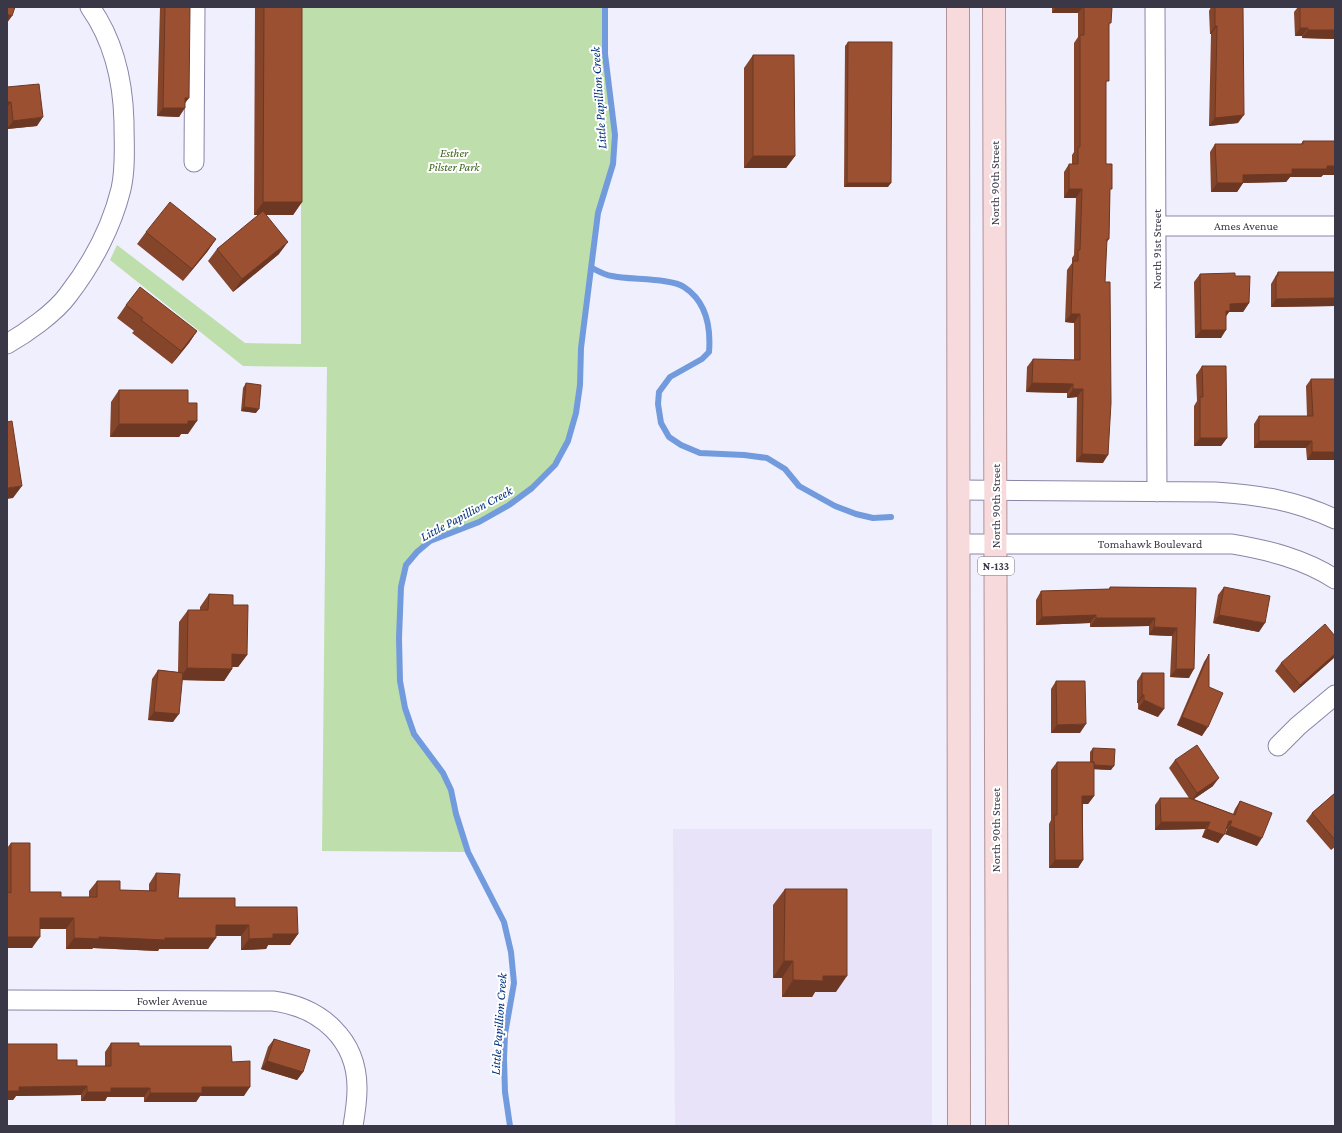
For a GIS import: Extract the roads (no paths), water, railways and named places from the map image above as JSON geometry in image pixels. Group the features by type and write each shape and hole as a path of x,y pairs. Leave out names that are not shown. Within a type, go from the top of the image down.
{"main road":[{"path":"958,7 959,1126"},
{"name":"North 90th Street","path":"994,7 997,1126"}],"street":[{"path":"194,162 195,7"},
{"name":"North 91st Street","path":"1154,7 1157,226 1157,492"},
{"path":"7,344 58,306 68,295 98,248 121,188 125,158 121,80 113,51 92,8"},
{"name":"Ames Avenue","path":"1157,226 1335,226"},
{"path":"959,490 1157,492 1255,495 1289,502 1335,519"},
{"name":"Tomahawk Boulevard","path":"958,544 1232,544 1265,550 1291,558 1335,579"},
{"path":"1278,746 1298,726 1335,695"},
{"name":"Fowler Avenue","path":"7,1000 273,1001 290,1003 306,1009 331,1026 348,1049 356,1071 358,1088 353,1126"}],"waterway":[{"name":"Little Papillion Creek","path":"510,1126 505,1092 504,1059 505,1034 514,983 511,952 504,922 468,852 456,814 451,790 443,773 414,734 405,708 400,681 399,638 401,587 406,565 417,552 430,541 479,522 509,505 532,488 555,465 568,441 576,413 580,385 581,348 598,213 613,164 615,135 605,54 605,7"},
{"path":"592,268 612,276 678,284 692,293 703,308 708,324 709,352 702,359 670,377 659,392 658,404 661,423 669,437 681,445 700,453 744,455 767,458 785,469 799,486 835,506 856,514 873,518 891,517"}],"park label":[{"name":"Esther Pilster Park","path":"454,160"}]}
